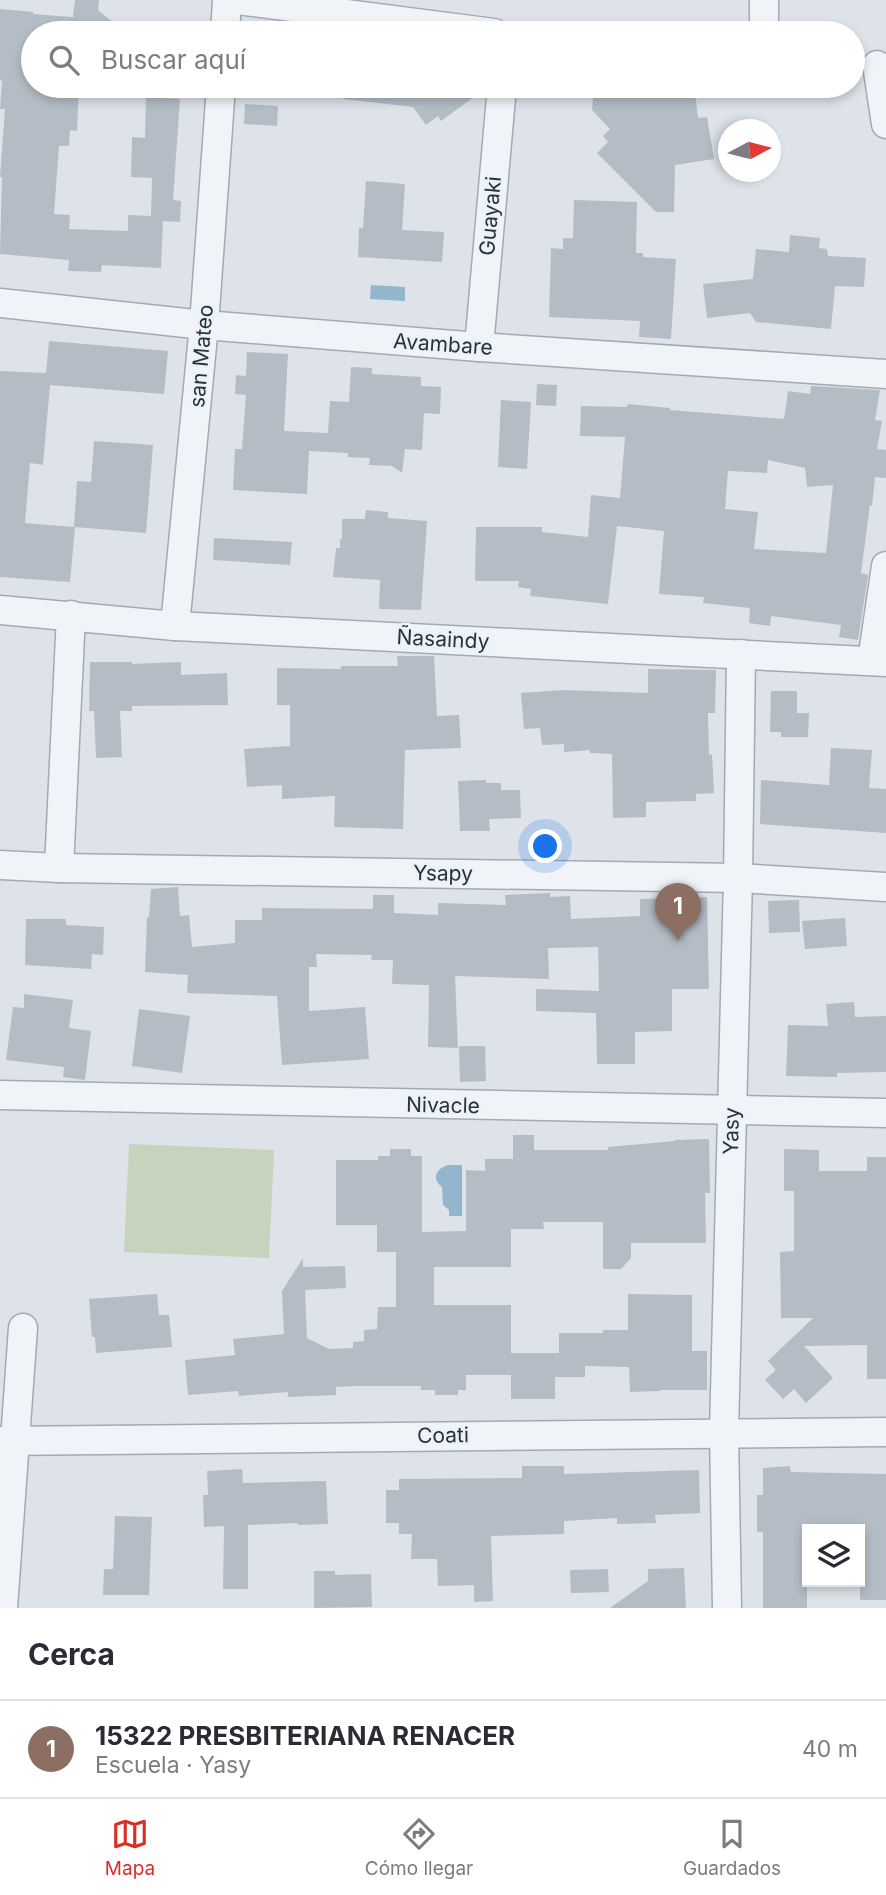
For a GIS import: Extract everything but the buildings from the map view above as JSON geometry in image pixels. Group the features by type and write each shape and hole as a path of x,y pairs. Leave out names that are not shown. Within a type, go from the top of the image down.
{"street":[{"path":"226,21 227,0"},
{"path":"238,0 401,21"},
{"path":"764,0 764,21"},
{"path":"872,65 886,124"},
{"name":"san Mateo","path":"175,626 204,325 220,98"},
{"name":"Guayaki","path":"479,347 501,98"},
{"name":"Avambare","path":"0,303 204,325 479,347 886,374"},
{"path":"879,662 886,566"},
{"name":"Ñasaindy","path":"0,610 175,626 879,662"},
{"path":"59,868 71,615"},
{"name":"Yasy","path":"727,1608 724,1432 741,654"},
{"name":"Ysapy","path":"0,865 738,878 886,887"},
{"name":"Nivacle","path":"0,1096 886,1113"},
{"path":"4,1608 7,1441 23,1328"},
{"name":"Coati","path":"7,1441 886,1432"}],"green space":[{"path":"129,1144 274,1150 269,1258 124,1252"}],"water":[{"path":"371,285 405,287 405,301 370,299"},
{"path":"448,1165 462,1165 462,1216 449,1216 449,1210 443,1205 442,1187 436,1174"}],"place":[{"name":"15322 PRESBITERIANA RENACER","path":"678,941"}]}
